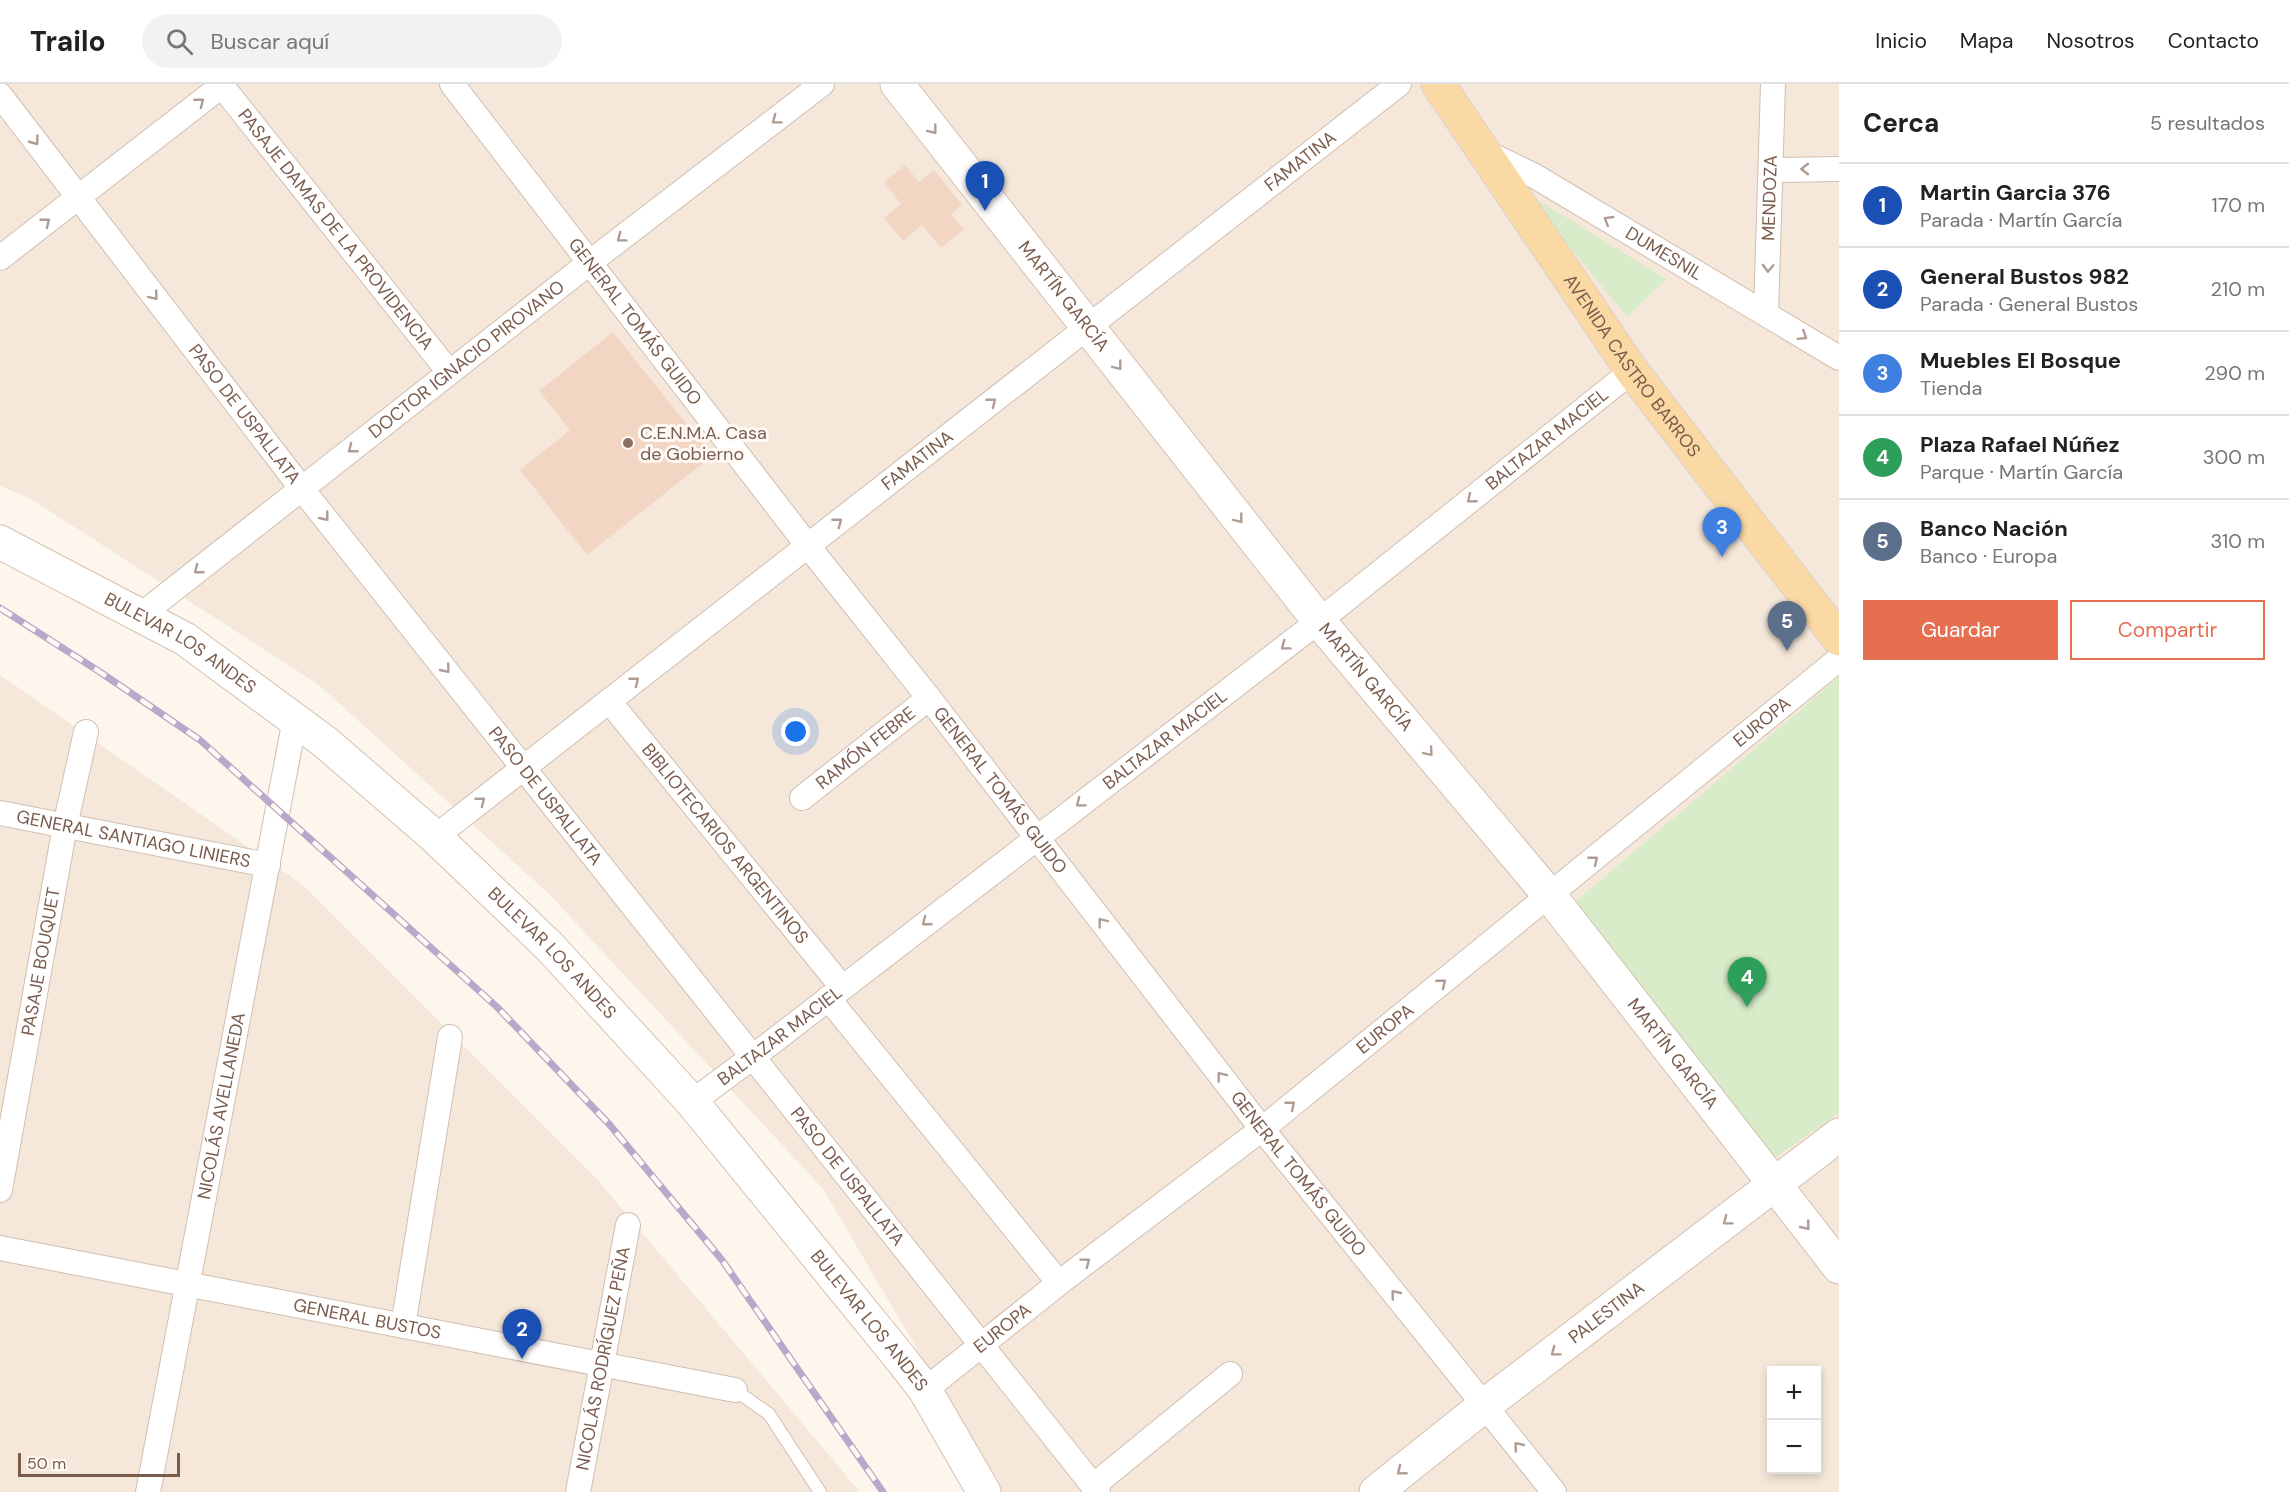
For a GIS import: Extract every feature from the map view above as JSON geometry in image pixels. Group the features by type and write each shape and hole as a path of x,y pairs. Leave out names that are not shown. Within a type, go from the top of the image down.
{"main road":[{"name":"MARTÍN GARCÍA","path":"897,84 1319,621 1550,896 1839,1267"},
{"name":"AVENIDA CASTRO BARROS","path":"1438,84 1632,371 1839,639"},
{"name":"BULEVAR LOS ANDES","path":"0,542 185,639 295,719 435,837 549,946 692,1102 834,1275 925,1390 984,1492"},
{"name":"PALESTINA","path":"1376,1492 1485,1405 1839,1135"}],"street":[{"name":"GENERAL TOMÁS GUIDO","path":"452,84 1262,1129 1554,1492"},
{"name":"DOCTOR IGNACIO PIROVANO","path":"141,615 449,372 822,84"},
{"name":"FAMATINA","path":"435,837 1399,84"},
{"name":"MENDOZA","path":"1766,314 1773,84"},
{"path":"0,258 223,85"},
{"name":"PASAJE DAMAS DE LA PROVIDENCIA","path":"223,85 449,372"},
{"name":"PASO DE USPALLATA","path":"0,95 302,489 754,1056 1095,1489"},
{"name":"DUMESNIL","path":"1485,152 1533,175 1839,358"},
{"path":"1771,170 1839,169"},
{"name":"BALTAZAR MACIEL","path":"692,1102 1319,621 1632,371"},
{"name":"EUROPA","path":"925,1390 1059,1283 1262,1129 1839,659"},
{"name":"RAMÓN FEBRE","path":"802,798 929,698"},
{"name":"BIBLIOTECARIOS ARGENTINOS","path":"609,701 1059,1283"},
{"name":"NICOLÁS AVELLANEDA","path":"150,1492 295,719"},
{"name":"PASAJE BOUQUET","path":"0,1190 65,826 86,732"},
{"name":"GENERAL SANTIAGO LINIERS","path":"0,813 268,865"},
{"path":"403,1326 450,1037"},
{"name":"NICOLÁS RODRÍGUEZ PEÑA","path":"578,1492 628,1225"},
{"name":"GENERAL BUSTOS","path":"0,1248 735,1390"},
{"path":"1095,1489 1230,1374"}],"lane":[{"path":"735,1390 768,1414 820,1492"}],"shaded area":[{"path":"0,84 1839,84 1839,1492 1001,1492 823,1189 549,894 319,685 31,499 0,486"},
{"path":"0,675 303,885 597,1179 860,1492 0,1492"}],"green space":[{"path":"1525,192 1666,279 1627,317"},
{"path":"1839,677 1839,1113 1770,1161 1575,902"}],"building":[{"path":"905,165 919,182 934,170 962,205 951,214 964,229 941,248 922,225 903,241 884,218 901,204 884,182"},
{"name":"C.E.N.M.A. Casa de Gobierno","path":"613,332 712,456 587,555 520,470 570,430 539,391"}],"railway":[{"path":"0,608 200,740 497,1007 609,1124 722,1260 883,1492"}],"place":[{"name":"Martin Garcia 376","path":"985,211"},
{"name":"C.E.N.M.A. Casa de Gobierno","path":"628,443"},
{"name":"Muebles El Bosque","path":"1722,557"},
{"name":"Banco Nación","path":"1787,651"},
{"name":"Plaza Rafael Núñez","path":"1747,1007"},
{"name":"General Bustos 982","path":"522,1359"}]}
